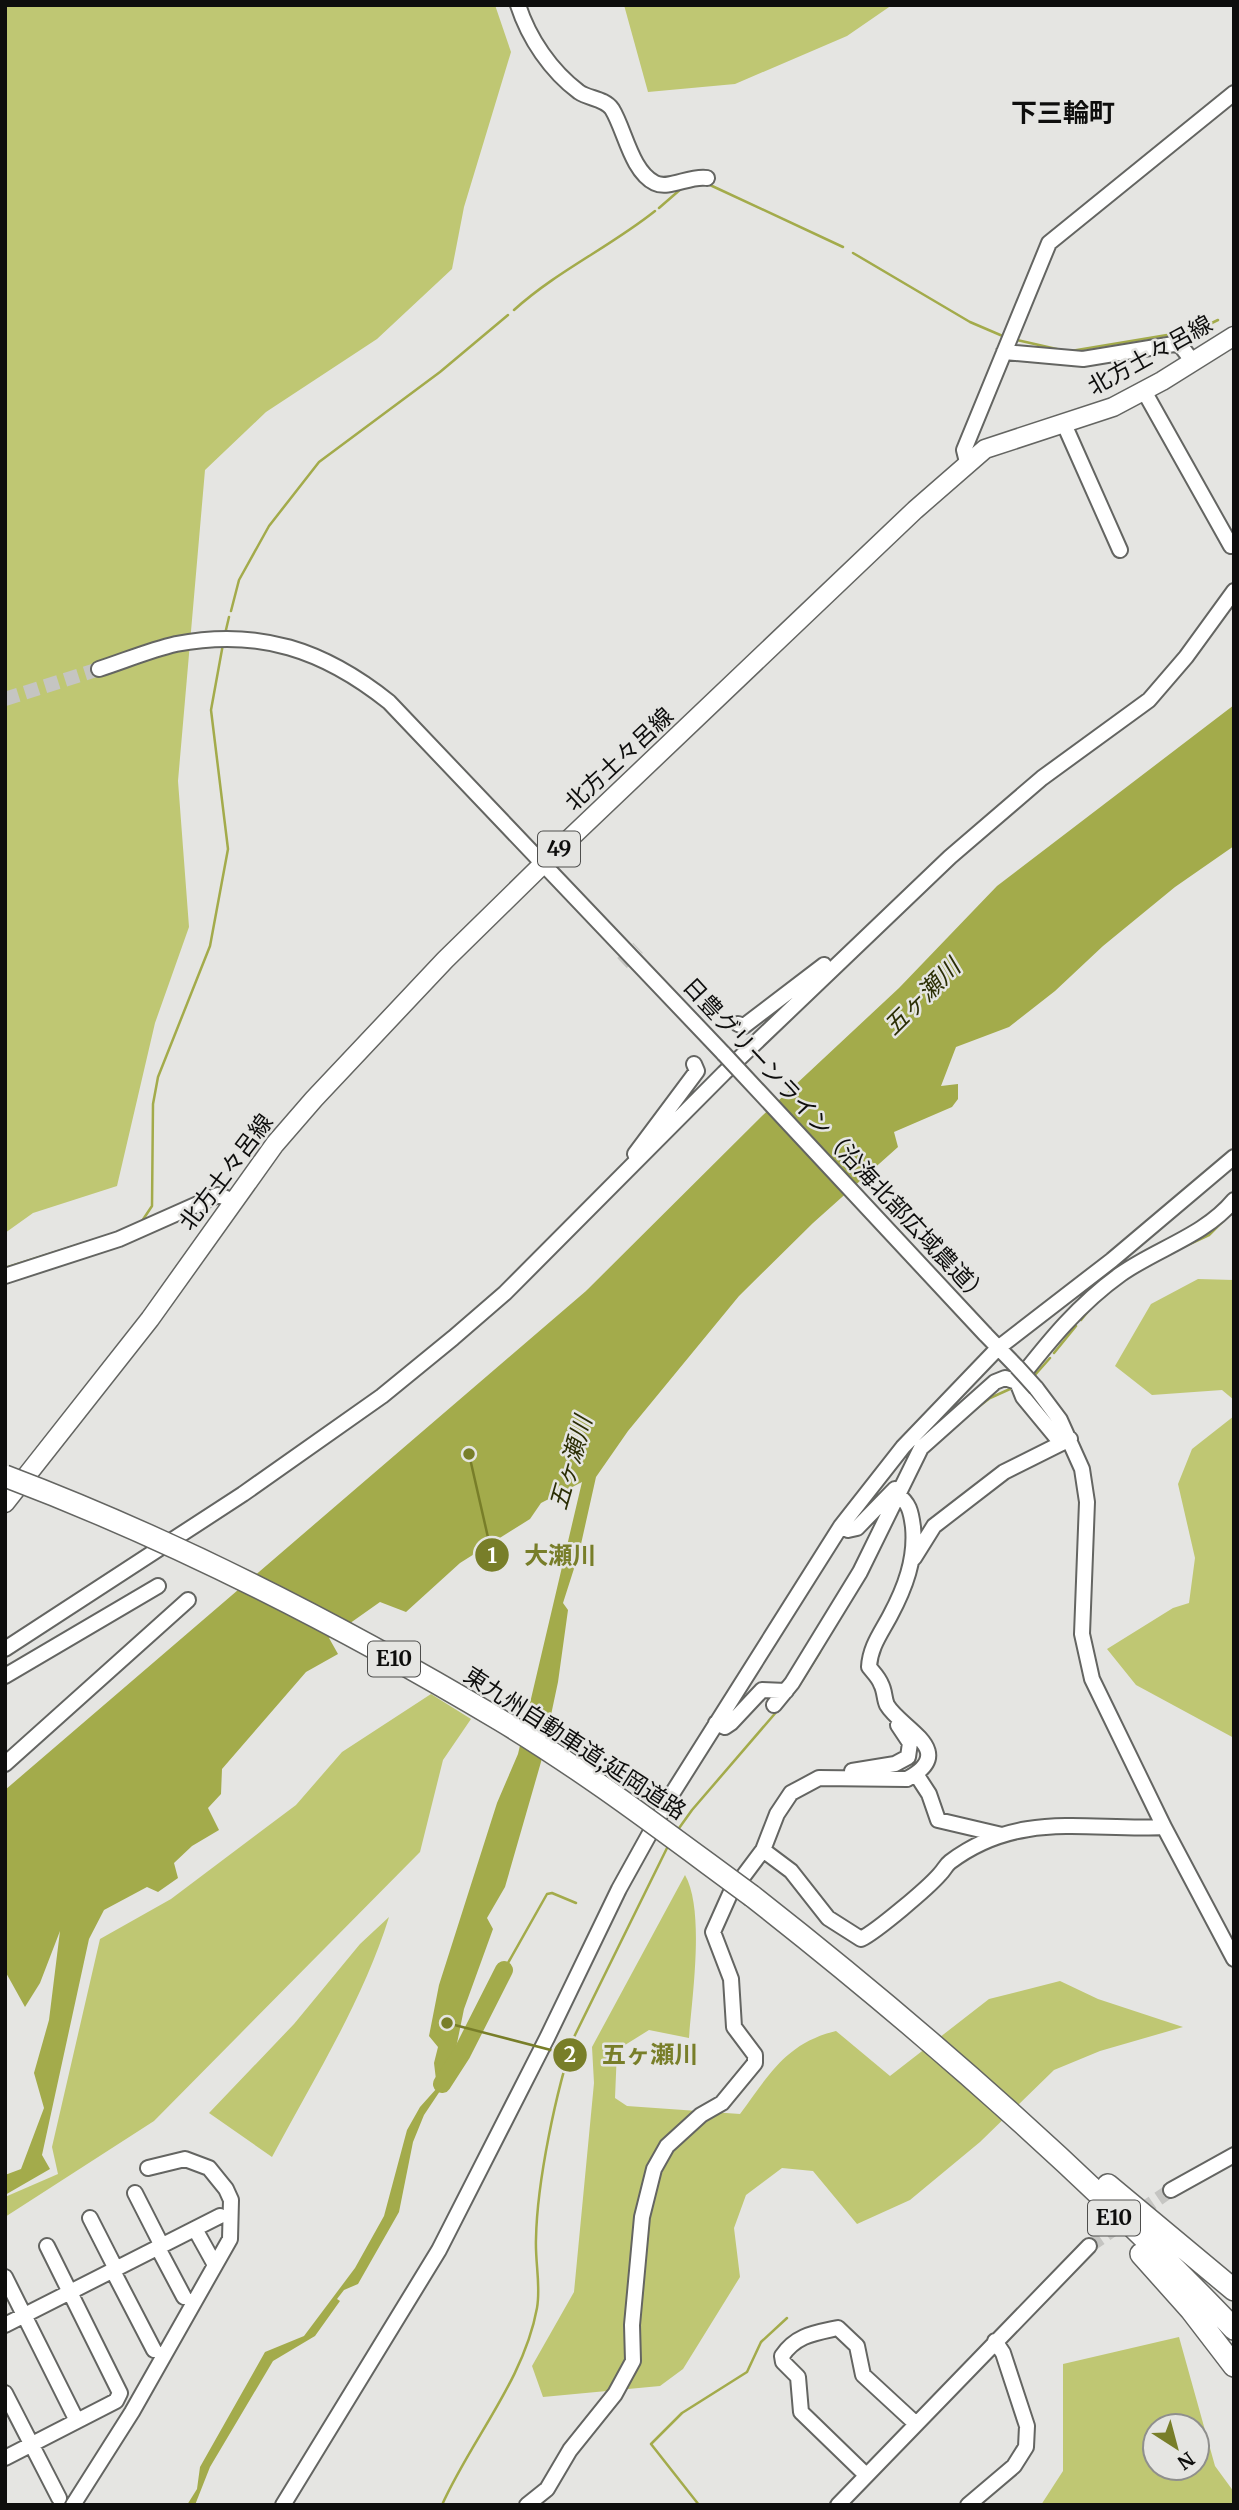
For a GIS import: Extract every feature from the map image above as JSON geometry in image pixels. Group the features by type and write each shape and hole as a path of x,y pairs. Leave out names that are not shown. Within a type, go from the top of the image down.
{"highway":[{"name":"東九州自動車道;延岡道路","path":"5,1476 113,1520 362,1639 501,1721 636,1812 752,1896 930,2040 1094,2188 1234,2329"},
{"path":"930,2040 1234,2290"},
{"name":"東九州自動車道;延岡道路","path":"991,2095 1142,2246 1234,2345"},
{"path":"1034,2140 1160,2274 1234,2366"}],"main road":[{"name":"北方土々呂線","path":"5,1503 150,1319 232,1200 275,1144 377,1031 543,864 967,462 998,443 1113,407 1234,336"}],"street":[{"path":"518,5 546,60 580,93 611,108 640,168 649,178 656,184 668,185 698,176 707,178"},
{"path":"967,462 964,450 1049,243 1234,93"},
{"path":"1004,352 1083,359 1174,344 1181,346 1193,362"},
{"path":"1144,391 1231,546"},
{"path":"1064,424 1120,550"},
{"path":"5,1649 243,1494 382,1396 505,1293 842,958 950,857 1042,778 1149,700 1186,657 1234,591"},
{"name":"日豊グリーンライン（沿海北部広域農道）","path":"99,668 174,645 238,637 282,645 318,656 357,677 389,702 724,1054 998,1348 1017,1375 1036,1388 1060,1420 1065,1441 1082,1469 1087,1502 1082,1634 1092,1679 1164,1827 1234,1959"},
{"path":"738,1024 744,1026 827,963 842,958"},
{"path":"636,1163 635,1152 697,1071 694,1064"},
{"path":"283,2505 439,2250 619,1889 670,1797 841,1526 903,1447 998,1348 1112,1260 1234,1157"},
{"path":"5,1276 118,1239 218,1195 232,1200"},
{"path":"774,1705 786,1691 860,1572 921,1448 938,1430 995,1382 1017,1375 1069,1315 1122,1273 1202,1229 1234,1200"},
{"path":"913,1559 920,1553 934,1526 988,1484 1013,1465 1065,1441 1023,1397 1017,1375"},
{"path":"841,1526 848,1530 857,1528 899,1489"},
{"path":"527,2505 547,2489 570,2451 615,2394 633,2361 632,2325 642,2217 654,2169 667,2146 701,2115 722,2103 755,2063 755,2055 734,2026 731,1979 713,1932 730,1894 762,1850 777,1814 791,1793 809,1781 895,1764 908,1757 911,1750 908,1736 894,1722 881,1683 869,1667 869,1657 899,1598 913,1559 914,1543 909,1505 899,1489"},
{"path":"5,1676 158,1586"},
{"path":"5,1764 188,1600"},
{"path":"716,1723 726,1727 762,1690 786,1691"},
{"path":"830,1777 862,1776 894,1781 916,1774 927,1759 926,1747 915,1731 886,1704"},
{"path":"916,1774 929,1794 938,1820 1002,1835"},
{"path":"762,1850 791,1871 828,1918 861,1939 932,1882 947,1864 1002,1835 1053,1824 1128,1829 1164,1827"},
{"path":"1171,2190 1234,2155"},
{"path":"73,2505 139,2401 230,2239 233,2208 226,2189 209,2168 197,2162 174,2160 148,2168"},
{"path":"135,2193 184,2297"},
{"path":"5,2325 220,2216"},
{"path":"90,2218 154,2350"},
{"path":"195,2230 215,2265"},
{"path":"5,2458 116,2401 120,2393 47,2246"},
{"path":"838,2505 1089,2246"},
{"path":"5,2277 77,2421"},
{"path":"866,2475 801,2412 798,2377 783,2362 782,2356 789,2346 805,2336 838,2328 857,2346 863,2375 915,2423"},
{"path":"968,2505 1014,2466 1026,2447 1027,2426 1003,2353 995,2341"},
{"path":"5,2393 59,2498"}],"shaded area":[{"path":"5,5 495,5 511,52 464,207 452,269 377,339 266,412 205,470 178,781 189,927 155,1023 117,1186 33,1213 5,1233"},
{"path":"624,5 892,5 847,36 735,84 648,92"},
{"path":"1198,1279 1234,1280 1234,1400 1222,1390 1152,1395 1115,1366 1151,1304"},
{"path":"1234,1416 1234,1738 1136,1685 1107,1649 1173,1608 1189,1603 1195,1558 1178,1484 1192,1449"},
{"path":"431,1694 471,1719 443,1760 420,1852 154,2121 5,2217 5,2197 58,2174 52,2147 100,1939 171,1899 296,1805 342,1752"},
{"path":"685,1875 691,1890 696,1931 689,2038 649,2030 617,2050 615,2098 627,2106 740,2114 770,2074 791,2052 819,2036 836,2031 890,2076 989,1999 1060,1981 1098,1999 1183,2027 1100,2051 1054,2070 980,2142 910,2200 857,2224 813,2171 782,2168 746,2195 734,2228 740,2277 683,2369 660,2386 543,2397 532,2366 574,2292 594,2083 592,2047"},
{"path":"389,1917 366,1979 351,2010 272,2157 209,2113 294,2024 360,1944"},
{"path":"1179,2337 1200,2412 1141,2412 1141,2482 1211,2482 1211,2452 1215,2466 1234,2492 1234,2505 1041,2505 1063,2471 1063,2364"}],"water":[{"path":"1234,705 1234,846 1175,887 1103,946 1055,991 1009,1027 956,1047 941,1086 958,1084 958,1099 952,1107 894,1132 898,1147 813,1223 739,1296 628,1431 596,1477 579,1553 563,1603 568,1610 558,1682 541,1762 505,1887 487,1918 493,1929 464,2009 455,2053 444,2085 424,2115 413,2142 399,2212 358,2284 344,2290 337,2299 340,2301 315,2336 273,2361 210,2467 195,2505 187,2505 197,2489 200,2467 265,2352 304,2336 355,2268 384,2216 407,2130 420,2107 437,2088 434,2063 438,2047 429,2036 439,1985 497,1803 518,1754 582,1482 541,1503 530,1519 460,1563 406,1612 380,1602 329,1638 338,1654 306,1672 222,1769 221,1794 208,1808 219,1830 192,1846 174,1863 178,1878 158,1892 147,1887 104,1910 89,1939 42,2155 50,2169 5,2195 5,2175 21,2169 44,2108 34,2073 49,2020 60,1931 40,1983 25,2007 5,1971 5,1790 586,1291 763,1115 899,988 997,886"}],"waterway":[{"path":"710,185 843,247"},
{"path":"659,208 682,188"},
{"path":"514,310 548,283 655,211"},
{"path":"853,253 970,322 1005,337"},
{"path":"231,611 239,580 269,526 319,462 440,372 508,315"},
{"path":"1071,351 1197,330 1218,320"},
{"path":"1017,340 1061,350"},
{"path":"225,634 229,617"},
{"path":"142,1221 152,1206 153,1104 158,1077 210,946 228,849 211,710 223,644"},
{"path":"1179,1249 1209,1235 1225,1219"},
{"path":"5,1268 93,1240"},
{"path":"1081,1320 1090,1309"},
{"path":"1054,1353 1076,1326"},
{"path":"1034,1376 1050,1358"},
{"path":"969,1414 990,1398 1010,1389"},
{"path":"823,1646 828,1637"},
{"path":"800,1684 820,1652"},
{"path":"677,1831 778,1710"},
{"path":"442,2505 509,2385 530,2334 538,2300 536,2239 540,2191 549,2136 568,2057 575,2035 668,1846"},
{"path":"504,1970 547,1894 552,1893 576,1903"},
{"path":"442,2084 462,2053 504,1970"},
{"path":"699,2505 651,2444 682,2413 747,2372 761,2342 787,2318"}],"tunnel":[{"path":"5,699 99,669"},
{"path":"622,963 638,948"},
{"path":"1089,2246 1171,2190"}],"place":[{"name":"大瀬川","path":"469,1454"},
{"name":"五ヶ瀬川","path":"447,2023"}],"district":[{"name":"下三輪町","path":"1063,113"}]}
